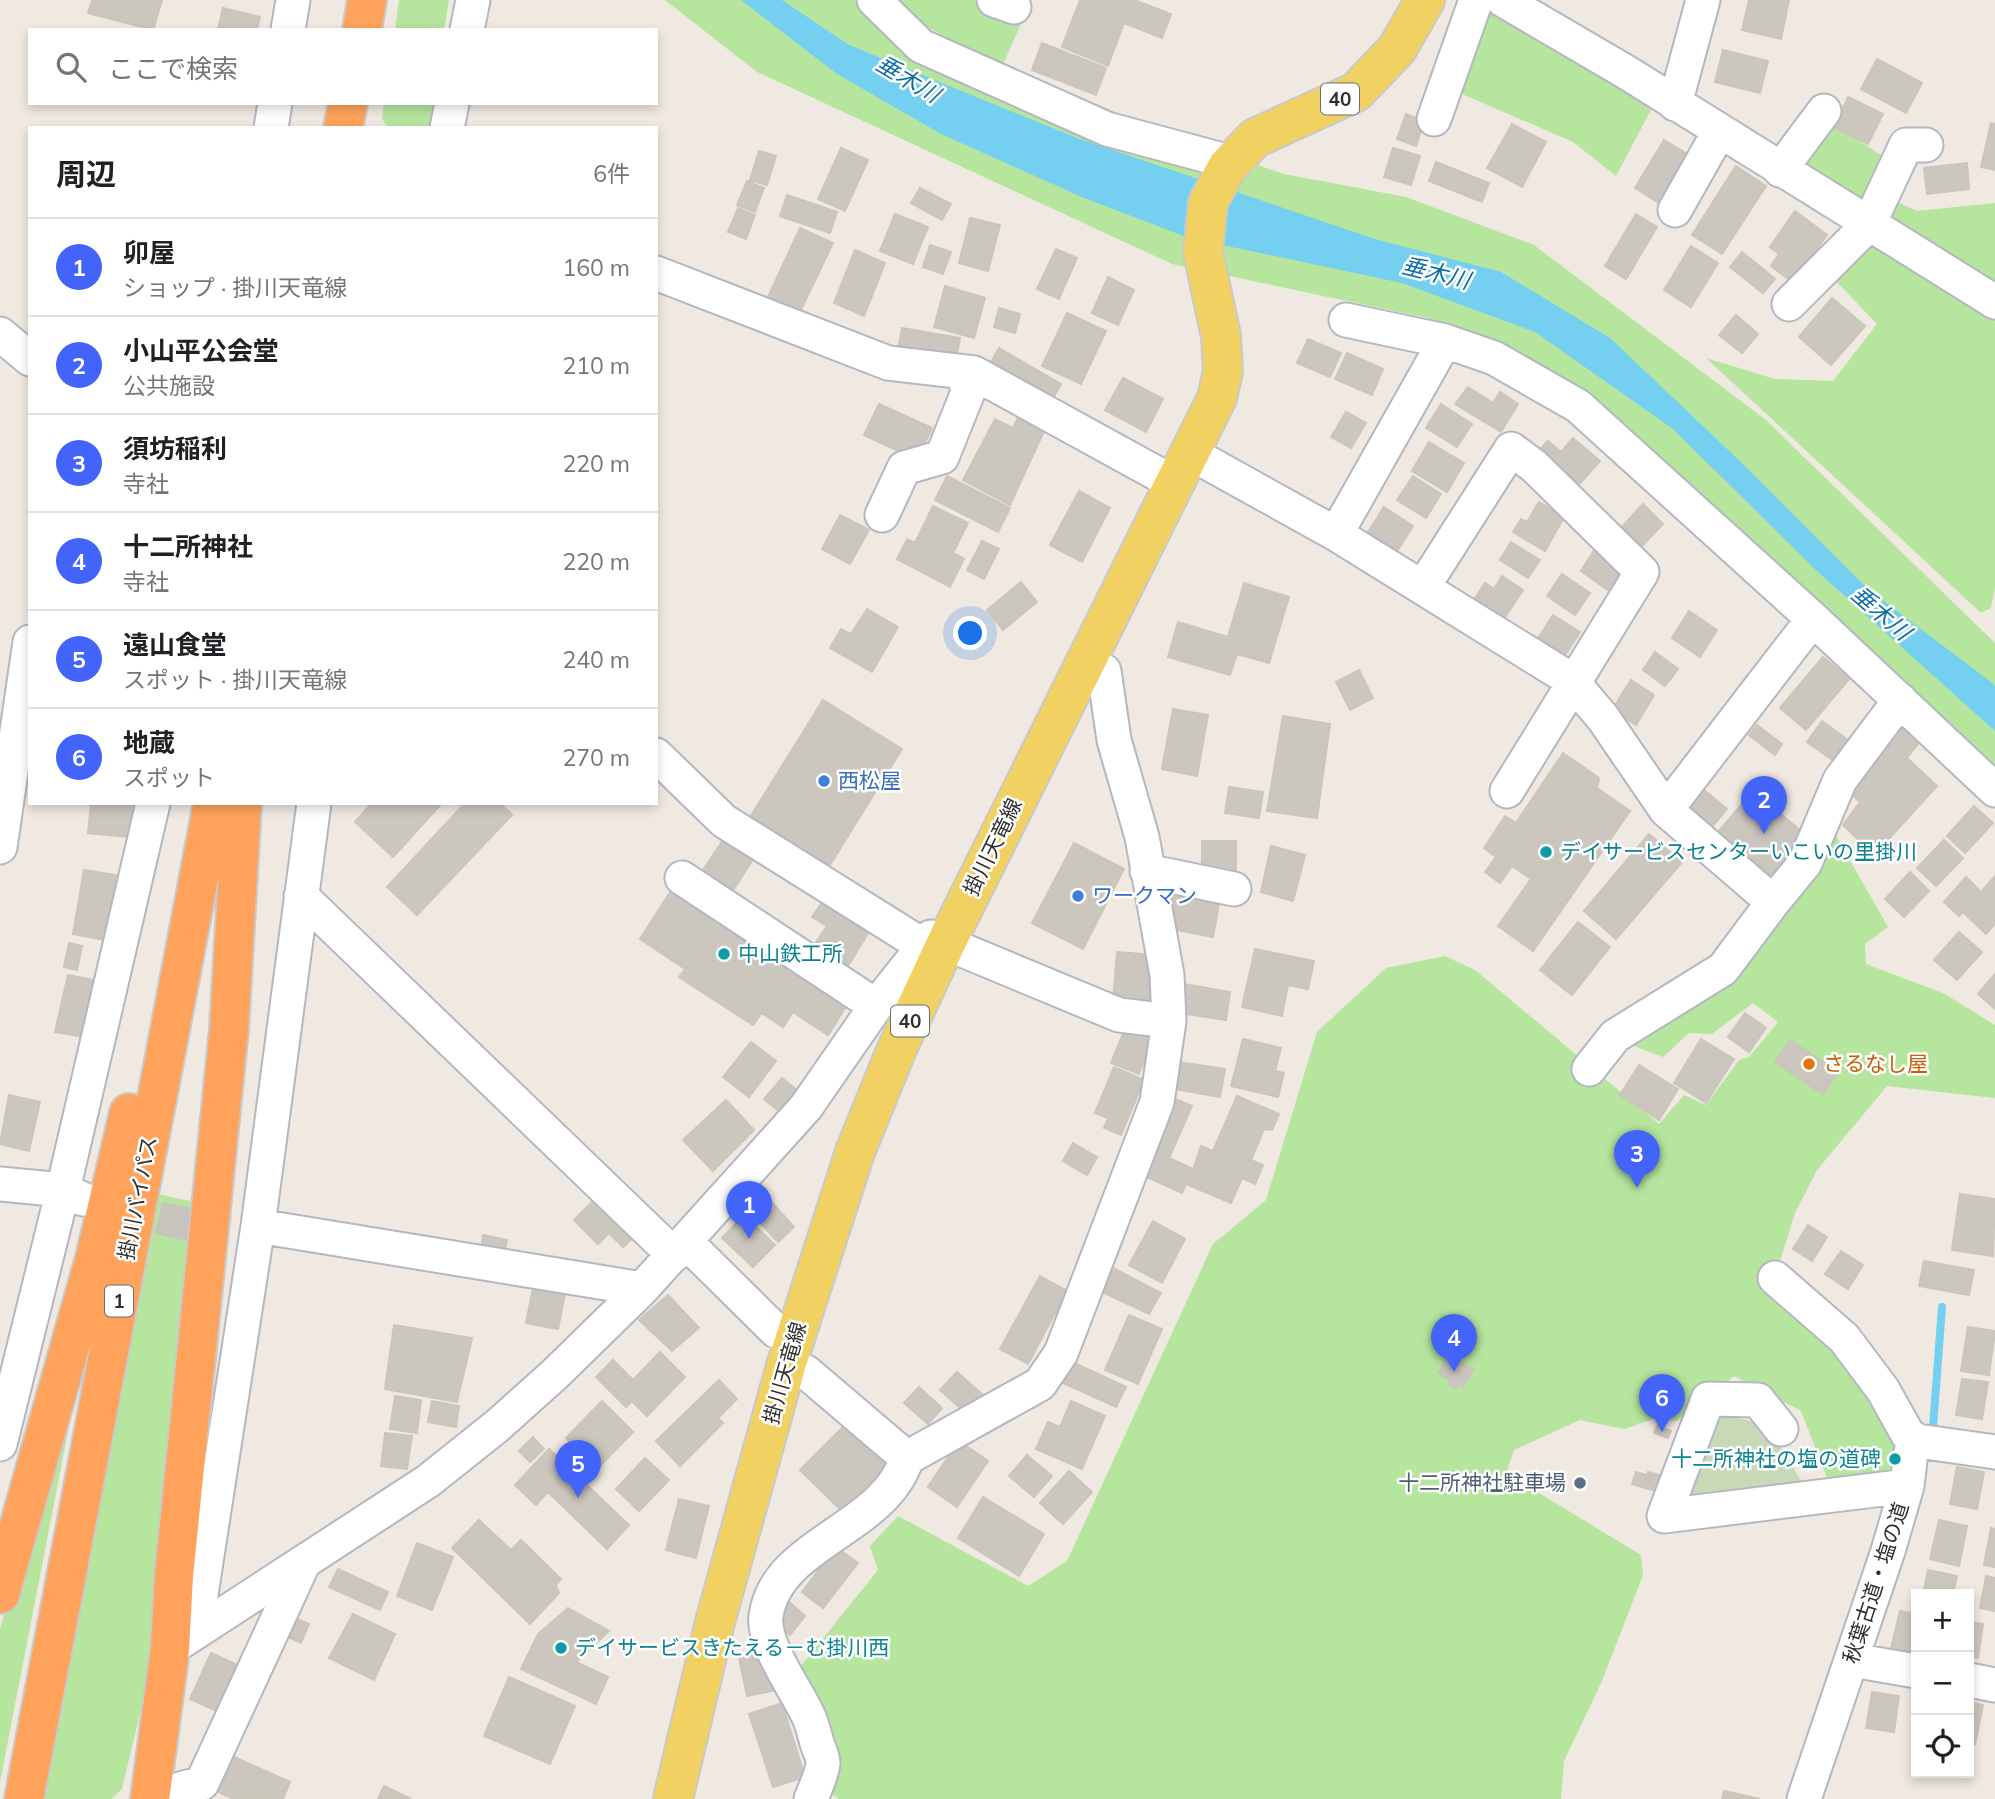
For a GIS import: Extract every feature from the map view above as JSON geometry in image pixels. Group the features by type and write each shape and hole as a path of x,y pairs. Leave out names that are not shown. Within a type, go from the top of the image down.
{"highway":[{"path":"362,28 367,0"},
{"path":"343,126 348,105"},
{"path":"0,1594 95,1258 148,1034 192,805"},
{"name":"掛川バイパス","path":"24,1799 213,805"},
{"path":"129,1799 139,1781 160,1722 183,1641 174,1576 229,1028 242,805"},
{"path":"160,1722 165,1794"}],"main road":[{"name":"掛川天竜線","path":"673,1799 715,1622 791,1351 855,1152 896,1051 935,943 1085,664 1217,398 1223,371 1221,335 1203,252 1208,203 1228,165 1255,138 1356,92 1397,49 1425,0"}],"street":[{"path":"288,28 293,0"},
{"path":"467,28 473,0"},
{"path":"874,0 920,46 1107,129 1228,165"},
{"path":"1434,119 1476,0"},
{"path":"1503,0 1995,302"},
{"path":"1675,104 1703,0"},
{"path":"1688,59 1715,32"},
{"path":"271,126 275,105"},
{"path":"447,126 452,105"},
{"path":"1780,170 1824,111"},
{"path":"1675,210 1719,132"},
{"path":"1788,304 1869,224 1906,145 1926,145"},
{"path":"658,274 888,363 974,373 1184,469 1336,534 1574,685 1603,718 1666,810 1773,902"},
{"path":"1346,320 1445,341 1494,358 1578,407 1813,619 1995,790"},
{"path":"0,334 28,357"},
{"path":"1336,534 1445,341"},
{"path":"882,515 904,468 942,457 968,392 964,372"},
{"path":"1423,587 1511,449 1534,466 1642,572 1507,792"},
{"path":"1666,810 1813,619"},
{"path":"0,847 28,656"},
{"path":"811,1799 823,1762 809,1716 770,1641 765,1618 777,1584 818,1544 868,1513 891,1491 901,1477 906,1458 1040,1384 1061,1353 1157,1102 1169,1021 1167,975 1142,837 1114,740 1104,671 1085,664"},
{"path":"1589,1069 1615,1036 1723,969 1805,863 1840,780 1900,700"},
{"path":"658,757 724,821 935,943 1119,1015 1169,1021"},
{"path":"0,1444 74,1195 153,805"},
{"path":"183,1641 314,805"},
{"path":"1147,871 1234,889"},
{"path":"682,878 876,1006"},
{"path":"301,895 680,1248 776,1331 806,1372 906,1458"},
{"path":"183,1641 428,1481 497,1426 642,1289 680,1248 806,1107 876,1006 935,943"},
{"path":"0,1184 74,1195"},
{"path":"248,1233 642,1289"},
{"path":"1775,1278 1844,1338 1883,1390 1908,1435 1918,1441 1995,1452"},
{"path":"1781,1429 1758,1400 1708,1399 1664,1517 1907,1486"},
{"name":"秋葉古道・塩の道","path":"1804,1799 1852,1660 1907,1486 1911,1452 1918,1441"},
{"path":"165,1794 202,1783 303,1564"},
{"path":"1852,1660 1911,1670"},
{"path":"1974,1681 1995,1685"}],"green space":[{"path":"399,0 449,0 444,28 395,28"},
{"path":"665,0 873,0 993,74 1284,174 1406,197 1534,245 1766,420 1995,643 1995,767 1846,627 1611,417 1499,346 1428,318 1172,264 757,72"},
{"path":"893,0 1014,0 1029,6 1001,69 907,15"},
{"path":"1483,9 1652,108 1616,176 1573,142 1455,91"},
{"path":"384,105 433,105 429,126 387,126 382,119"},
{"path":"1827,120 1881,155 1862,198 1799,164"},
{"path":"1889,198 1917,211 1995,203 1995,286 1884,218"},
{"path":"1862,236 1995,317 1995,588 1991,608 1981,613 1706,358 1775,379 1833,381 1877,324 1830,275"},
{"path":"1835,834 1888,927 1865,944 1866,964 1943,993 1995,1025 1995,1098 1887,1086 1817,1170 1795,1213 1777,1271 1898,1434 1888,1480 1831,1488 1801,1411 1734,1376 1677,1421 1654,1419 1624,1429 1580,1420 1514,1450 1506,1473 1641,1555 1643,1575 1602,1681 1564,1761 1561,1799 839,1799 824,1789 800,1667 878,1570 870,1546 898,1516 1028,1586 1067,1561 1213,1244 1266,1200 1317,1032 1386,968 1445,956 1475,970 1659,1124 1684,1095 1706,1105 1739,1060 1749,1057 1778,1022 1753,1003 1712,1034 1689,1033 1663,1057 1623,1042 1725,977"},
{"path":"149,1192 194,1202 159,1634 122,1789 111,1799 40,1799"},
{"path":"84,1349 0,1782 0,1629 40,1483"},
{"path":"1710,1410 1768,1426 1803,1484 1707,1500 1678,1492"}],"water":[{"name":"垂木川","path":"741,0 782,0 849,45 1077,138 1375,239 1501,272 1610,338 1744,465 1869,590 1991,682 1995,686 1995,731 1818,572 1673,429 1535,332 1402,283 1189,238 1084,198 941,134 837,74"}],"building":[{"path":"92,0 162,0 154,28 88,13"},
{"path":"1080,0 1134,0 1171,14 1162,38 1124,23 1108,66 1062,47"},
{"path":"1749,0 1789,0 1781,39 1742,30"},
{"path":"223,8 260,17 257,28 218,28"},
{"path":"1042,43 1106,68 1096,95 1032,70"},
{"path":"1723,50 1768,61 1760,93 1715,82"},
{"path":"1877,59 1922,83 1906,113 1861,89"},
{"path":"1848,97 1883,114 1868,144 1834,127"},
{"path":"1406,114 1424,121 1416,146 1397,139"},
{"path":"1991,123 1995,124 1995,170 1981,167"},
{"path":"1512,124 1546,142 1522,187 1487,168"},
{"path":"1664,140 1694,158 1664,206 1635,188"},
{"path":"841,148 868,160 845,211 818,199"},
{"path":"1393,148 1420,156 1411,185 1384,177"},
{"path":"759,151 776,156 767,185 750,180"},
{"path":"1436,162 1489,183 1482,202 1429,181"},
{"path":"1967,163 1969,189 1927,194 1924,168"},
{"path":"1736,166 1766,186 1722,254 1692,235"},
{"path":"747,181 764,188 755,212 737,205"},
{"path":"920,188 951,204 942,220 911,203"},
{"path":"787,195 837,212 830,233 780,216"},
{"path":"738,208 755,215 746,239 728,232"},
{"path":"1795,211 1827,235 1792,282 1771,266 1779,254 1770,247"},
{"path":"895,214 928,227 913,264 880,251"},
{"path":"1636,214 1657,227 1626,279 1605,266"},
{"path":"970,218 1000,225 988,271 959,263"},
{"path":"800,228 833,243 800,312 768,297"},
{"path":"930,245 951,252 943,274 923,267"},
{"path":"1691,246 1718,263 1691,307 1664,290"},
{"path":"1056,249 1077,258 1059,299 1037,289"},
{"path":"855,250 885,263 864,316 834,303"},
{"path":"1742,252 1775,279 1763,293 1730,267"},
{"path":"1108,277 1134,290 1118,325 1092,313"},
{"path":"945,286 985,298 974,338 934,327"},
{"path":"1832,298 1865,326 1831,365 1799,337"},
{"path":"999,308 1020,314 1015,333 994,327"},
{"path":"1067,313 1106,331 1081,384 1042,366"},
{"path":"1736,315 1758,334 1742,353 1719,335"},
{"path":"902,328 960,338 955,364 897,354"},
{"path":"1308,339 1341,353 1330,377 1297,363"},
{"path":"999,348 1061,384 1048,407 986,371"},
{"path":"1347,353 1383,369 1372,395 1335,379"},
{"path":"1123,378 1163,399 1146,432 1105,410"},
{"path":"1468,387 1493,403 1500,392 1518,404 1501,432 1455,404"},
{"path":"879,404 932,428 917,460 864,435"},
{"path":"1441,404 1472,424 1457,447 1426,428"},
{"path":"1346,412 1366,423 1351,448 1331,437"},
{"path":"1019,416 1045,429 1010,505 963,480 995,419 1013,428"},
{"path":"1573,438 1600,461 1571,493 1532,458 1548,441 1561,452"},
{"path":"1429,442 1464,463 1447,492 1412,471"},
{"path":"947,476 1010,508 998,532 935,500"},
{"path":"1413,476 1441,494 1426,518 1397,500"},
{"path":"1079,491 1110,508 1082,562 1050,545"},
{"path":"1539,502 1564,517 1545,551 1513,532 1521,519 1527,522"},
{"path":"1643,504 1663,524 1639,549 1619,530"},
{"path":"933,506 968,523 953,553 964,559 950,587 897,559 907,539 915,543"},
{"path":"1384,507 1413,526 1396,553 1366,535"},
{"path":"840,515 869,530 850,564 822,549"},
{"path":"982,541 999,549 984,579 967,570"},
{"path":"1511,542 1540,560 1528,578 1500,560"},
{"path":"1595,549 1623,568 1608,590 1581,571"},
{"path":"1562,574 1590,593 1575,615 1547,596"},
{"path":"1502,576 1523,590 1504,619 1474,600 1485,583 1494,589"},
{"path":"1021,582 1037,602 1003,630 987,610"},
{"path":"1244,583 1289,597 1269,663 1237,654 1230,675 1168,657 1178,622 1228,637"},
{"path":"867,609 898,627 872,672 830,648 841,629 851,634"},
{"path":"1689,611 1717,630 1700,657 1672,638"},
{"path":"1553,615 1580,632 1562,660 1535,643"},
{"path":"1655,652 1678,669 1665,686 1643,670"},
{"path":"1823,657 1849,679 1806,730 1780,708"},
{"path":"1359,670 1373,698 1350,710 1336,682"},
{"path":"1631,680 1654,695 1636,725 1612,710"},
{"path":"823,700 902,749 828,868 749,819"},
{"path":"1173,709 1208,715 1197,776 1162,769"},
{"path":"1283,716 1330,724 1317,818 1267,811"},
{"path":"1822,721 1848,740 1834,761 1807,742"},
{"path":"1899,722 1920,741 1907,758 1937,786 1874,855 1843,825 1860,802 1843,785"},
{"path":"1757,725 1782,744 1775,755 1749,735"},
{"name":"デイサービスセンターいこいの里掛川","path":"1563,753 1599,778 1597,788 1630,811 1533,951 1498,926 1531,879 1512,866 1500,883 1485,872 1496,857 1484,848 1505,816 1516,823"},
{"path":"1229,787 1263,792 1259,818 1225,813"},
{"path":"1704,790 1727,809 1712,827 1689,808"},
{"path":"1753,791 1808,837 1775,878 1719,831"},
{"path":"91,805 132,805 128,837 88,833"},
{"path":"370,805 440,805 393,857 355,822"},
{"path":"463,805 502,805 512,815 417,915 387,887"},
{"path":"1974,806 1993,823 1965,853 1947,836"},
{"path":"727,834 757,853 730,895 699,876"},
{"path":"1649,834 1682,862 1616,939 1584,911"},
{"path":"1944,840 1963,858 1936,886 1917,868"},
{"path":"1202,841 1236,841 1236,877 1202,878"},
{"path":"1074,843 1124,869 1083,949 1032,923"},
{"path":"1271,846 1305,855 1293,901 1261,892"},
{"path":"84,870 116,875 105,940 73,934"},
{"path":"1910,872 1929,891 1904,917 1885,899"},
{"path":"1995,876 1995,924 1986,934 1963,912 1959,916 1944,902 1966,877 1981,892"},
{"name":"中山鉄工所","path":"676,883 852,997 828,1035 793,1012 783,1027 762,1013 753,1025 679,977 685,969 640,939"},
{"path":"1175,889 1220,898 1213,937 1167,928"},
{"path":"823,901 870,930 843,974 809,953 827,926 812,917"},
{"path":"1578,922 1610,947 1572,995 1540,970"},
{"path":"1959,932 1982,952 1957,980 1934,960"},
{"path":"69,943 82,946 77,970 64,967"},
{"path":"1255,949 1314,961 1308,989 1288,985 1282,1016 1242,1007"},
{"path":"1117,952 1154,955 1151,1002 1113,1000"},
{"path":"1995,974 1995,1009 1978,994"},
{"path":"68,975 94,980 84,1037 55,1032"},
{"path":"1184,984 1230,992 1226,1020 1180,1013"},
{"path":"1745,1013 1766,1028 1749,1052 1728,1037"},
{"path":"1126,1026 1153,1038 1139,1074 1111,1063"},
{"path":"1243,1039 1281,1048 1275,1071 1284,1073 1278,1097 1231,1086"},
{"path":"1701,1039 1734,1059 1706,1103 1674,1083"},
{"path":"1790,1040 1838,1072 1823,1094 1775,1062"},
{"path":"751,1042 776,1061 749,1097 723,1077"},
{"path":"1179,1062 1225,1069 1220,1097 1175,1089"},
{"path":"1639,1065 1678,1089 1659,1120 1620,1095"},
{"path":"1114,1067 1144,1080 1121,1135 1104,1128 1108,1118 1095,1113"},
{"path":"782,1078 798,1091 780,1112 764,1099"},
{"path":"9,1095 40,1102 29,1151 0,1144"},
{"path":"1237,1096 1279,1114 1272,1130 1264,1129 1251,1160 1263,1165 1255,1184 1242,1178 1231,1203 1188,1185 1201,1146 1213,1151"},
{"path":"1171,1097 1192,1106 1169,1158 1193,1169 1182,1193 1138,1173"},
{"path":"726,1100 754,1130 713,1171 683,1140"},
{"path":"1073,1143 1097,1157 1087,1175 1063,1161"},
{"path":"1960,1194 1995,1199 1993,1256 1952,1250"},
{"path":"598,1196 636,1235 623,1247 609,1233 598,1244 574,1220"},
{"path":"766,1196 794,1227 778,1242 749,1211"},
{"path":"744,1215 775,1245 753,1267 722,1238"},
{"path":"1153,1221 1185,1239 1162,1283 1129,1265"},
{"path":"1808,1225 1827,1237 1812,1261 1793,1249"},
{"path":"483,1235 507,1240 504,1256 481,1251"},
{"path":"1841,1251 1863,1265 1848,1289 1825,1274"},
{"path":"1924,1261 1974,1270 1969,1295 1919,1286"},
{"path":"1111,1267 1161,1293 1149,1314 1098,1290"},
{"path":"1040,1276 1067,1291 1028,1364 1000,1349"},
{"path":"535,1278 567,1284 558,1329 526,1323"},
{"path":"668,1295 699,1328 672,1351 639,1320"},
{"path":"1129,1315 1162,1329 1138,1384 1105,1370"},
{"path":"394,1325 472,1338 457,1402 385,1389"},
{"path":"1968,1327 1995,1331 1989,1375 1961,1371"},
{"path":"660,1352 685,1377 647,1416 632,1401 626,1407 596,1377 613,1360 633,1380"},
{"path":"1449,1355 1474,1370 1463,1387 1459,1385 1456,1389 1449,1385 1451,1381 1438,1373"},
{"path":"1070,1361 1126,1387 1116,1407 1061,1382"},
{"path":"957,1372 983,1395 967,1414 940,1390"},
{"path":"1962,1379 1988,1382 1982,1419 1956,1415"},
{"path":"719,1380 737,1399 718,1418 723,1423 680,1466 656,1441"},
{"path":"919,1387 942,1408 928,1424 904,1403"},
{"path":"395,1396 421,1400 417,1433 390,1429"},
{"path":"432,1401 459,1406 456,1427 428,1422"},
{"path":"602,1401 633,1432 597,1469 566,1438"},
{"path":"1071,1401 1105,1416 1082,1469 1036,1449 1048,1422 1060,1427"},
{"path":"846,1424 887,1465 842,1511 800,1470"},
{"path":"1657,1426 1671,1431 1668,1438 1654,1433"},
{"path":"385,1433 412,1436 407,1469 381,1466"},
{"path":"533,1437 544,1449 530,1462 519,1451"},
{"path":"959,1441 988,1461 957,1507 928,1487"},
{"path":"549,1449 629,1525 607,1549 548,1492 536,1505 515,1485"},
{"path":"1027,1455 1052,1476 1034,1497 1009,1476"},
{"path":"645,1458 669,1480 639,1511 616,1489"},
{"path":"1957,1467 1984,1472 1977,1509 1950,1504"},
{"path":"1069,1471 1092,1492 1063,1524 1040,1503"},
{"path":"1636,1472 1646,1475 1642,1487 1632,1484"},
{"path":"1648,1472 1667,1477 1662,1492 1644,1488"},
{"path":"983,1497 1044,1534 1019,1576 958,1538"},
{"path":"679,1499 709,1506 696,1558 666,1550"},
{"path":"479,1520 511,1550 521,1540 561,1579 556,1585 559,1593 530,1624 452,1548"},
{"path":"1939,1520 1967,1526 1959,1566 1930,1559"},
{"path":"1991,1528 1995,1529 1995,1567 1984,1565"},
{"path":"417,1543 453,1557 432,1610 397,1596"},
{"path":"836,1547 858,1563 823,1608 802,1592"},
{"path":"338,1569 388,1592 380,1610 329,1587"},
{"path":"1928,1570 1957,1576 1954,1589 1924,1589"},
{"path":"1986,1576 1995,1578 1995,1611 1980,1608"},
{"path":"785,1598 805,1616 790,1635 769,1617"},
{"name":"デイサービスきたえる－む掛川西","path":"568,1608 609,1631 576,1662 608,1677 596,1704 521,1669 538,1634"},
{"path":"1900,1611 1911,1613 1911,1653 1891,1649"},
{"path":"286,1614 309,1624 301,1643 277,1632"},
{"path":"353,1614 395,1634 374,1680 329,1658"},
{"path":"1974,1623 1983,1624 1978,1658 1974,1658"},
{"path":"769,1652 776,1690 747,1696 739,1658"},
{"path":"211,1653 240,1666 219,1712 190,1699"},
{"path":"509,1677 575,1706 550,1764 484,1736"},
{"path":"1872,1692 1899,1696 1894,1732 1866,1728"},
{"path":"782,1703 805,1777 773,1787 749,1714"},
{"path":"1974,1703 1983,1705 1974,1744"},
{"path":"232,1756 290,1782 283,1799 234,1799 216,1791"},
{"path":"384,1786 411,1799 378,1799"},
{"path":"1724,1791 1760,1799 1722,1799"}],"waterway":[{"path":"1933,1427 1942,1307"}],"tunnel":[{"path":"110,1206 228,1234"}],"place":[{"name":"西松屋","path":"824,781"},
{"name":"小山平公会堂","path":"1764,834"},
{"name":"デイサービスセンターいこいの里掛川","path":"1546,852"},
{"name":"ワークマン","path":"1078,896"},
{"name":"中山鉄工所","path":"724,954"},
{"name":"さるなし屋","path":"1809,1064"},
{"name":"須坊稲利","path":"1637,1188"},
{"name":"卯屋","path":"749,1239"},
{"name":"十二所神社","path":"1454,1372"},
{"name":"地蔵","path":"1662,1432"},
{"name":"十二所神社の塩の道碑","path":"1895,1459"},
{"name":"十二所神社駐車場","path":"1580,1483"},
{"name":"遠山食堂","path":"578,1498"},
{"name":"デイサービスきたえる－む掛川西","path":"561,1648"}]}
